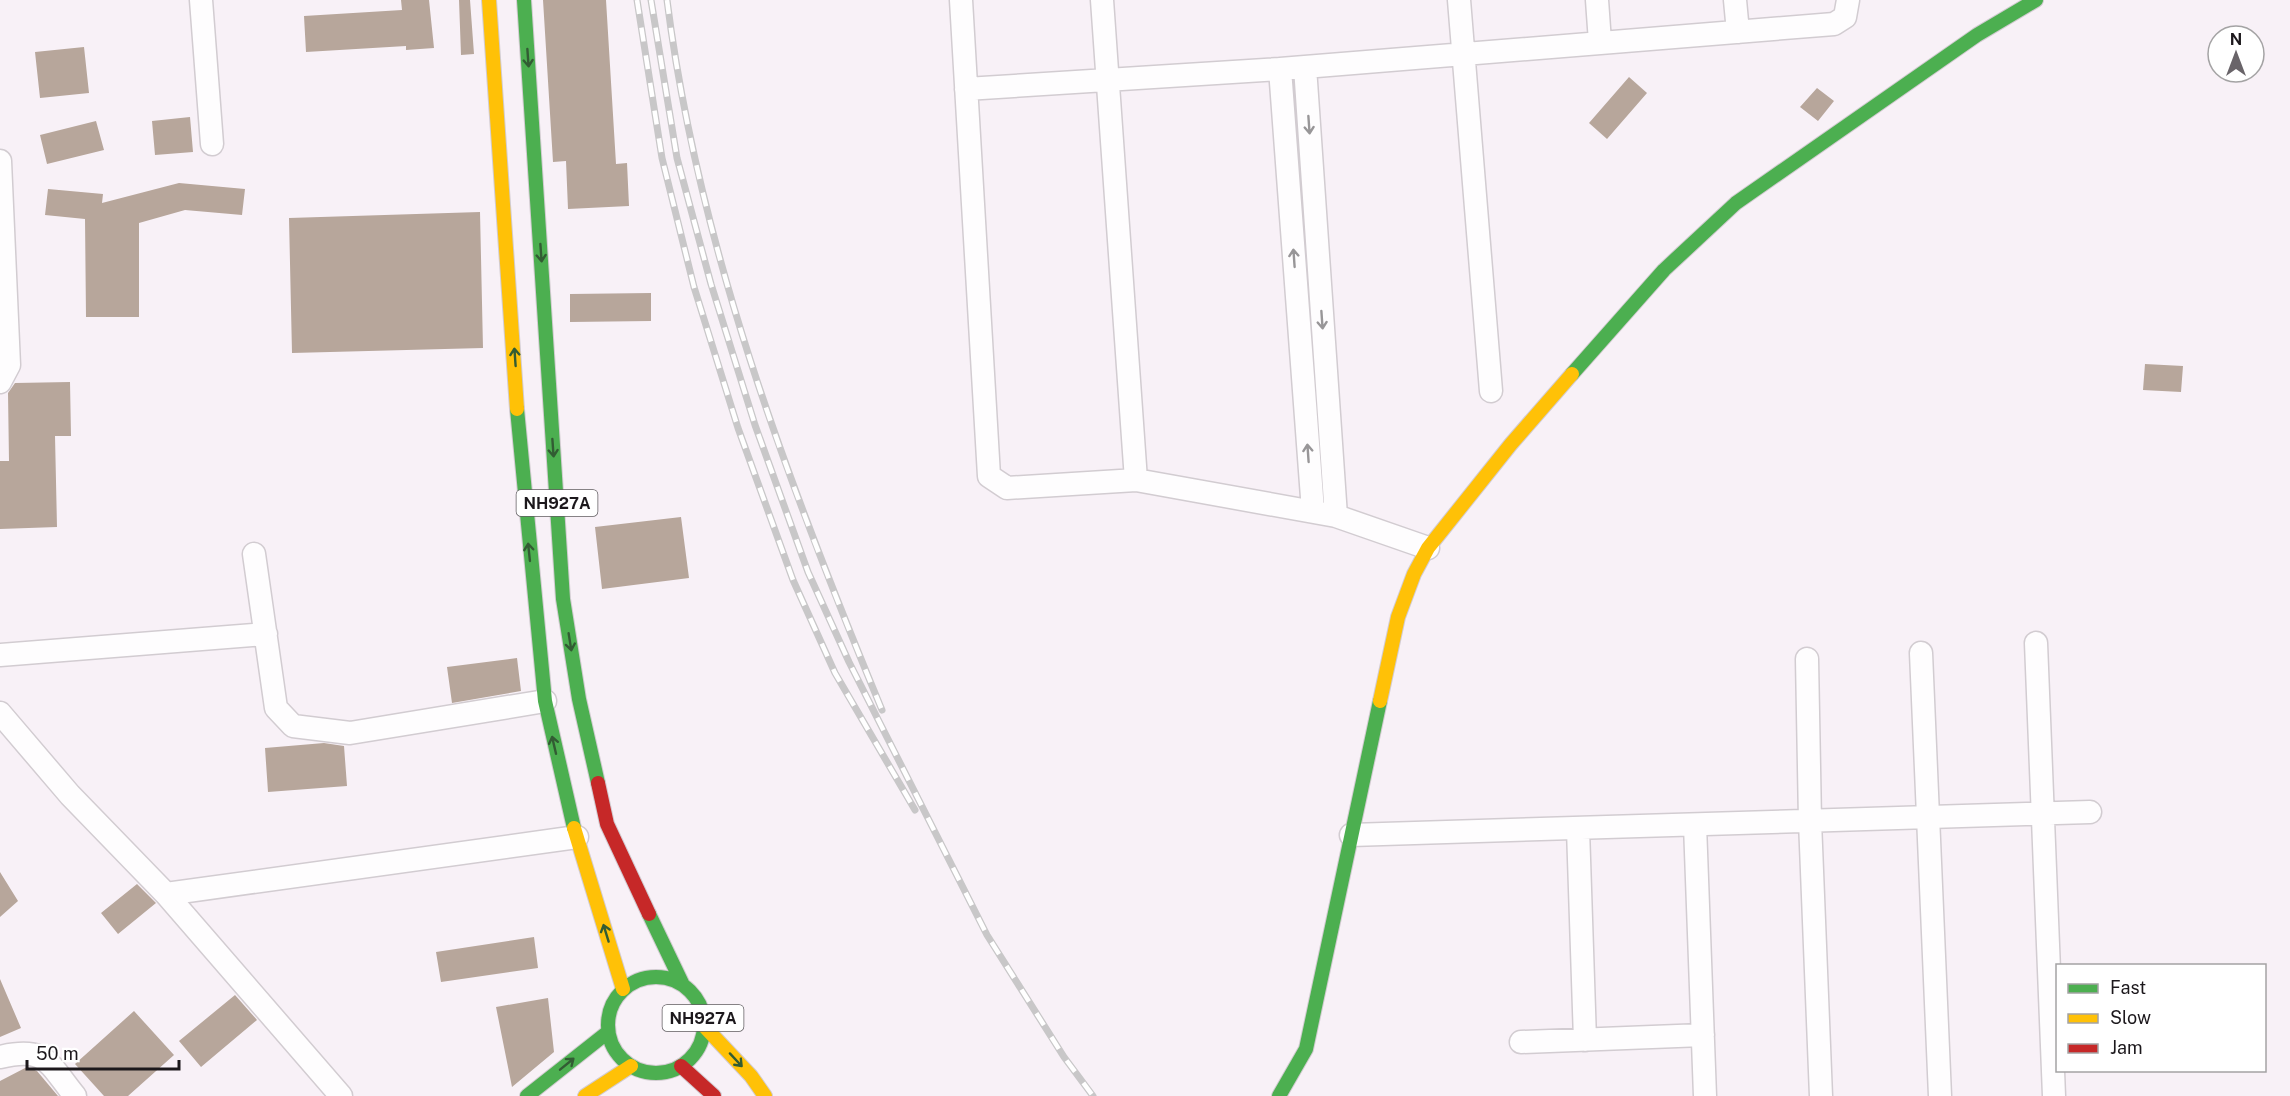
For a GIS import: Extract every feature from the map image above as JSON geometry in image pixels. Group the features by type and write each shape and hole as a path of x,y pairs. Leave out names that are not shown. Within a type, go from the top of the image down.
{"main road":[{"name":"NH927A","path":"489,0 523,491 545,701 577,837 623,989 637,981 652,977 668,978 683,985 695,996 702,1010 704,1026 701,1042 693,1056 681,1066"},
{"name":"NH927A","path":"524,0 563,599 574,666 607,824 683,985"},
{"path":"1279,1096 1306,1049 1398,616 1414,574 1428,548 1511,444 1664,270 1736,203 1977,35 2036,0"},
{"path":"623,989 610,1009 608,1032 612,1047 630,1066 650,1073 666,1072 681,1066 714,1096"},
{"name":"NH927A","path":"704,1026 751,1076 765,1096"},
{"path":"527,1096 608,1032"},
{"path":"585,1096 630,1066"}],"street":[{"path":"201,0 212,144"},
{"path":"961,0 989,476 1007,488 1136,480 1335,516 1428,548"},
{"path":"1102,0 1136,480"},
{"path":"1459,0 1491,391"},
{"path":"1598,0 1600,42"},
{"path":"1735,0 1738,32"},
{"path":"966,89 1280,69 1834,24 1845,17 1848,0"},
{"path":"1305,67 1335,516"},
{"path":"1280,69 1313,511"},
{"path":"0,161 9,365 0,382"},
{"path":"254,554 276,708 292,726 350,733 545,701"},
{"path":"0,655 266,634"},
{"path":"2036,643 2054,1096"},
{"path":"1921,653 1930,818 1940,1096"},
{"path":"1807,659 1810,822 1821,1096"},
{"path":"0,713 70,795 166,894 341,1096"},
{"path":"1351,835 2090,812"},
{"path":"1695,825 1705,1096"},
{"path":"1578,829 1585,1040"},
{"path":"166,894 577,837"},
{"path":"1521,1042 1703,1035"},
{"path":"0,1057 30,1052 41,1056 75,1096"}],"building":[{"path":"401,0 429,0 434,48 406,50 406,46 306,52 304,16 402,10"},
{"path":"459,0 470,0 474,54 461,55"},
{"path":"543,0 606,0 616,164 627,163 629,206 568,209 566,161 553,162"},
{"path":"84,47 89,93 40,98 35,52"},
{"path":"1629,77 1647,93 1607,139 1589,123"},
{"path":"1817,88 1834,101 1818,121 1800,107"},
{"path":"190,117 193,152 155,155 152,121"},
{"path":"96,121 104,150 47,164 40,135"},
{"path":"179,183 245,189 242,215 185,210 139,223 139,317 86,317 85,219 45,215 48,189 103,194 102,203"},
{"path":"480,212 483,348 292,353 289,218"},
{"path":"651,293 651,321 570,322 570,294"},
{"path":"2145,364 2183,366 2181,392 2143,390"},
{"path":"70,382 71,436 55,436 57,527 0,529 0,461 9,461 8,393 15,383"},
{"path":"681,517 689,578 602,589 595,527"},
{"path":"517,658 521,691 452,703 447,667"},
{"path":"324,743 344,746 347,786 268,792 265,748"},
{"path":"0,872 18,901 0,917"},
{"path":"137,884 156,903 118,934 101,913"},
{"path":"534,937 538,968 441,982 436,952"},
{"path":"0,979 21,1028 0,1037"},
{"path":"235,995 257,1020 201,1067 179,1041"},
{"path":"548,998 554,1052 512,1087 496,1007"},
{"path":"134,1011 174,1055 128,1096 104,1096 75,1064"},
{"path":"27,1067 37,1071 58,1096 0,1096 0,1081"}],"railway":[{"path":"637,0 662,158 694,287 738,428 793,580 835,673 915,810"},
{"path":"651,0 677,158 711,284 755,425 808,572 849,662 987,935 1064,1057 1093,1096"},
{"path":"667,0 681,92 700,183 724,273 781,450 813,538 882,710"}],"traffic: fast":[{"path":"524,0 563,599 579,699 598,783"},
{"path":"1572,374 1664,270 1736,203 1977,35 2036,0"},
{"path":"517,409 545,701 574,828"},
{"path":"1279,1096 1306,1049 1380,701"},
{"path":"649,914 683,985"},
{"path":"656,977 674,981 690,991 700,1007 704,1025 700,1043 690,1059 674,1069 656,1073 638,1069 622,1059 612,1043 608,1025 612,1007 622,991 638,981 656,977"},
{"path":"527,1096 608,1032"}],"traffic: slow":[{"path":"489,0 517,409"},
{"path":"1380,701 1398,617 1414,574 1428,548 1511,444 1572,374"},
{"path":"574,828 623,989"},
{"path":"704,1026 751,1076 765,1096"},
{"path":"585,1096 631,1066"}],"traffic: jam":[{"path":"598,783 607,824 649,914"},
{"path":"681,1066 714,1096"}]}
